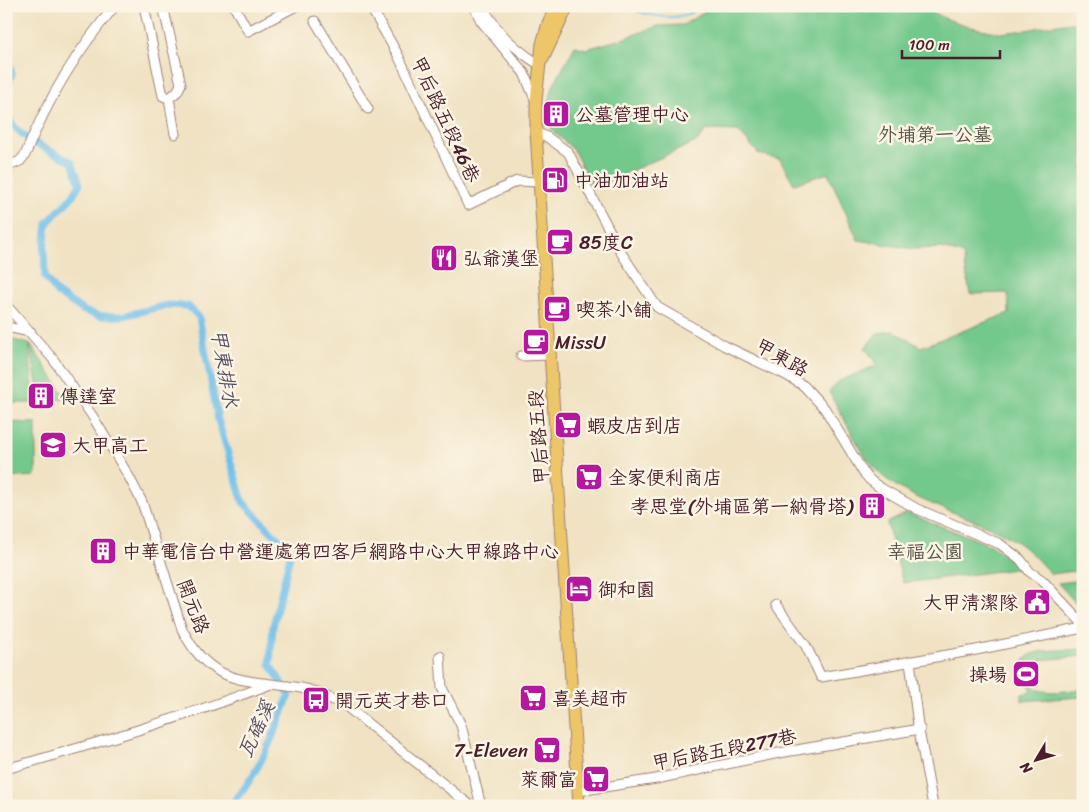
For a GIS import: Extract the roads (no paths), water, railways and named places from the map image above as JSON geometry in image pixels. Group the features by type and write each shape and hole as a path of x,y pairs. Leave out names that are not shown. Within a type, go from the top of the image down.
{"main road":[{"path":"540,65 546,45 548,23 556,6"},
{"path":"546,45 568,6"},
{"name":"甲后路五段","path":"540,65 536,101 536,132 579,806"}],"street":[{"path":"6,167 26,156 32,138 51,98 115,6"},
{"path":"144,6 163,96 169,98"},
{"path":"163,6 178,62 181,84 177,92 169,98"},
{"path":"234,6 248,31 296,6"},
{"name":"甲后路五段46巷","path":"370,6 398,55 468,205 517,182 539,182"},
{"path":"474,6 481,21 524,73 536,101"},
{"path":"483,6 494,25 517,51 540,65"},
{"path":"315,21 368,109"},
{"path":"512,58 525,64 540,65"},
{"path":"169,98 175,134"},
{"name":"甲東路","path":"536,132 547,137 568,152 622,254 657,307 725,346 786,375 804,386 825,409 863,472 870,480 917,509 1000,544 1020,559 1030,572 1042,580 1083,624"},
{"name":"開元路","path":"6,305 53,359 93,417 128,475 142,502 178,616 191,646 213,668 242,681 299,688 332,698 347,707 471,806"},
{"path":"6,327 31,332"},
{"path":"521,356 551,355"},
{"path":"776,605 806,646 821,677 976,650 1083,628"},
{"path":"440,656 442,688 461,725 481,806"},
{"path":"910,661 933,806"},
{"path":"236,697 240,692 242,681"},
{"path":"6,769 96,744 274,686"},
{"name":"甲后路五段277巷","path":"578,791 656,779 779,754 920,729"}],"waterway":[{"path":"623,6 645,14 662,17 678,17 702,6"},
{"name":"甲東排水","path":"6,51 12,74 6,89"},
{"name":"甲東排水","path":"6,115 27,138 72,162 80,184 72,197 47,223 44,250 45,277 57,293 84,311 99,316 123,316 167,305 188,306 199,317 218,420 243,502 291,552 273,626 270,664 289,695 272,739 257,769 229,806"}],"place":[{"name":"公墓管理中心","path":"556,114"},
{"name":"中油加油站","path":"555,180"},
{"name":"85度C","path":"560,242"},
{"name":"弘爺漢堡","path":"444,258"},
{"name":"喫茶小舖","path":"557,309"},
{"name":"MissU","path":"536,342"},
{"name":"傳達室","path":"41,396"},
{"name":"蝦皮店到店","path":"568,425"},
{"name":"大甲高工","path":"53,445"},
{"name":"全家便利商店","path":"589,477"},
{"name":"孝思堂(外埔區第一納骨塔)","path":"872,506"},
{"name":"中華電信台中營運處第四客戶網路中心大甲線路中心","path":"103,551"},
{"name":"御和園","path":"579,589"},
{"name":"大甲清潔隊","path":"1037,602"},
{"name":"操場","path":"1026,674"},
{"name":"喜美超市","path":"533,698"},
{"name":"開元英才巷口","path":"316,700"},
{"name":"7-Eleven","path":"547,750"},
{"name":"萊爾富","path":"596,779"}],"park label":[{"name":"外埔第一公墓","path":"935,134"},
{"name":"幸福公園","path":"925,551"}],"water label":[{"name":"瓦磘溪","path":"256,729"}]}
